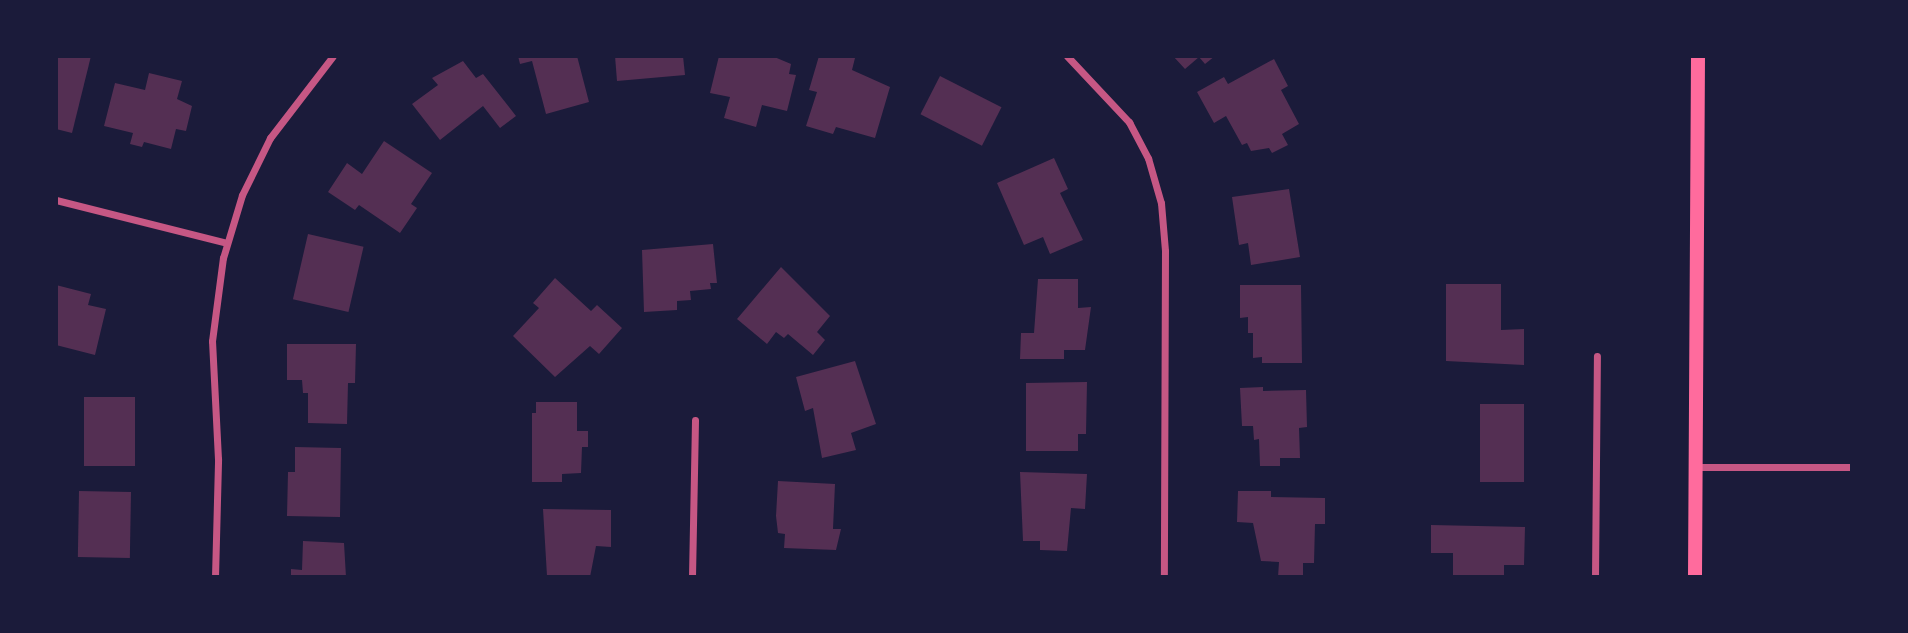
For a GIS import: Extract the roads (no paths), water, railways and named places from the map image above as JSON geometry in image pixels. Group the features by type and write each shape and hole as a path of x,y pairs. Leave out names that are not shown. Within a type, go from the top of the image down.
{"main road":[{"path":"1695,577 1698,56"}],"street":[{"path":"215,577 218,525 212,341 227,243 242,195 270,138 333,56"},
{"path":"1067,56 1120,109 1143,148 1159,193 1165,251 1164,577"},
{"path":"56,200 227,243"},
{"path":"1595,577 1597,356"},
{"path":"692,577 695,419"},
{"path":"1696,467 1852,467"}]}
